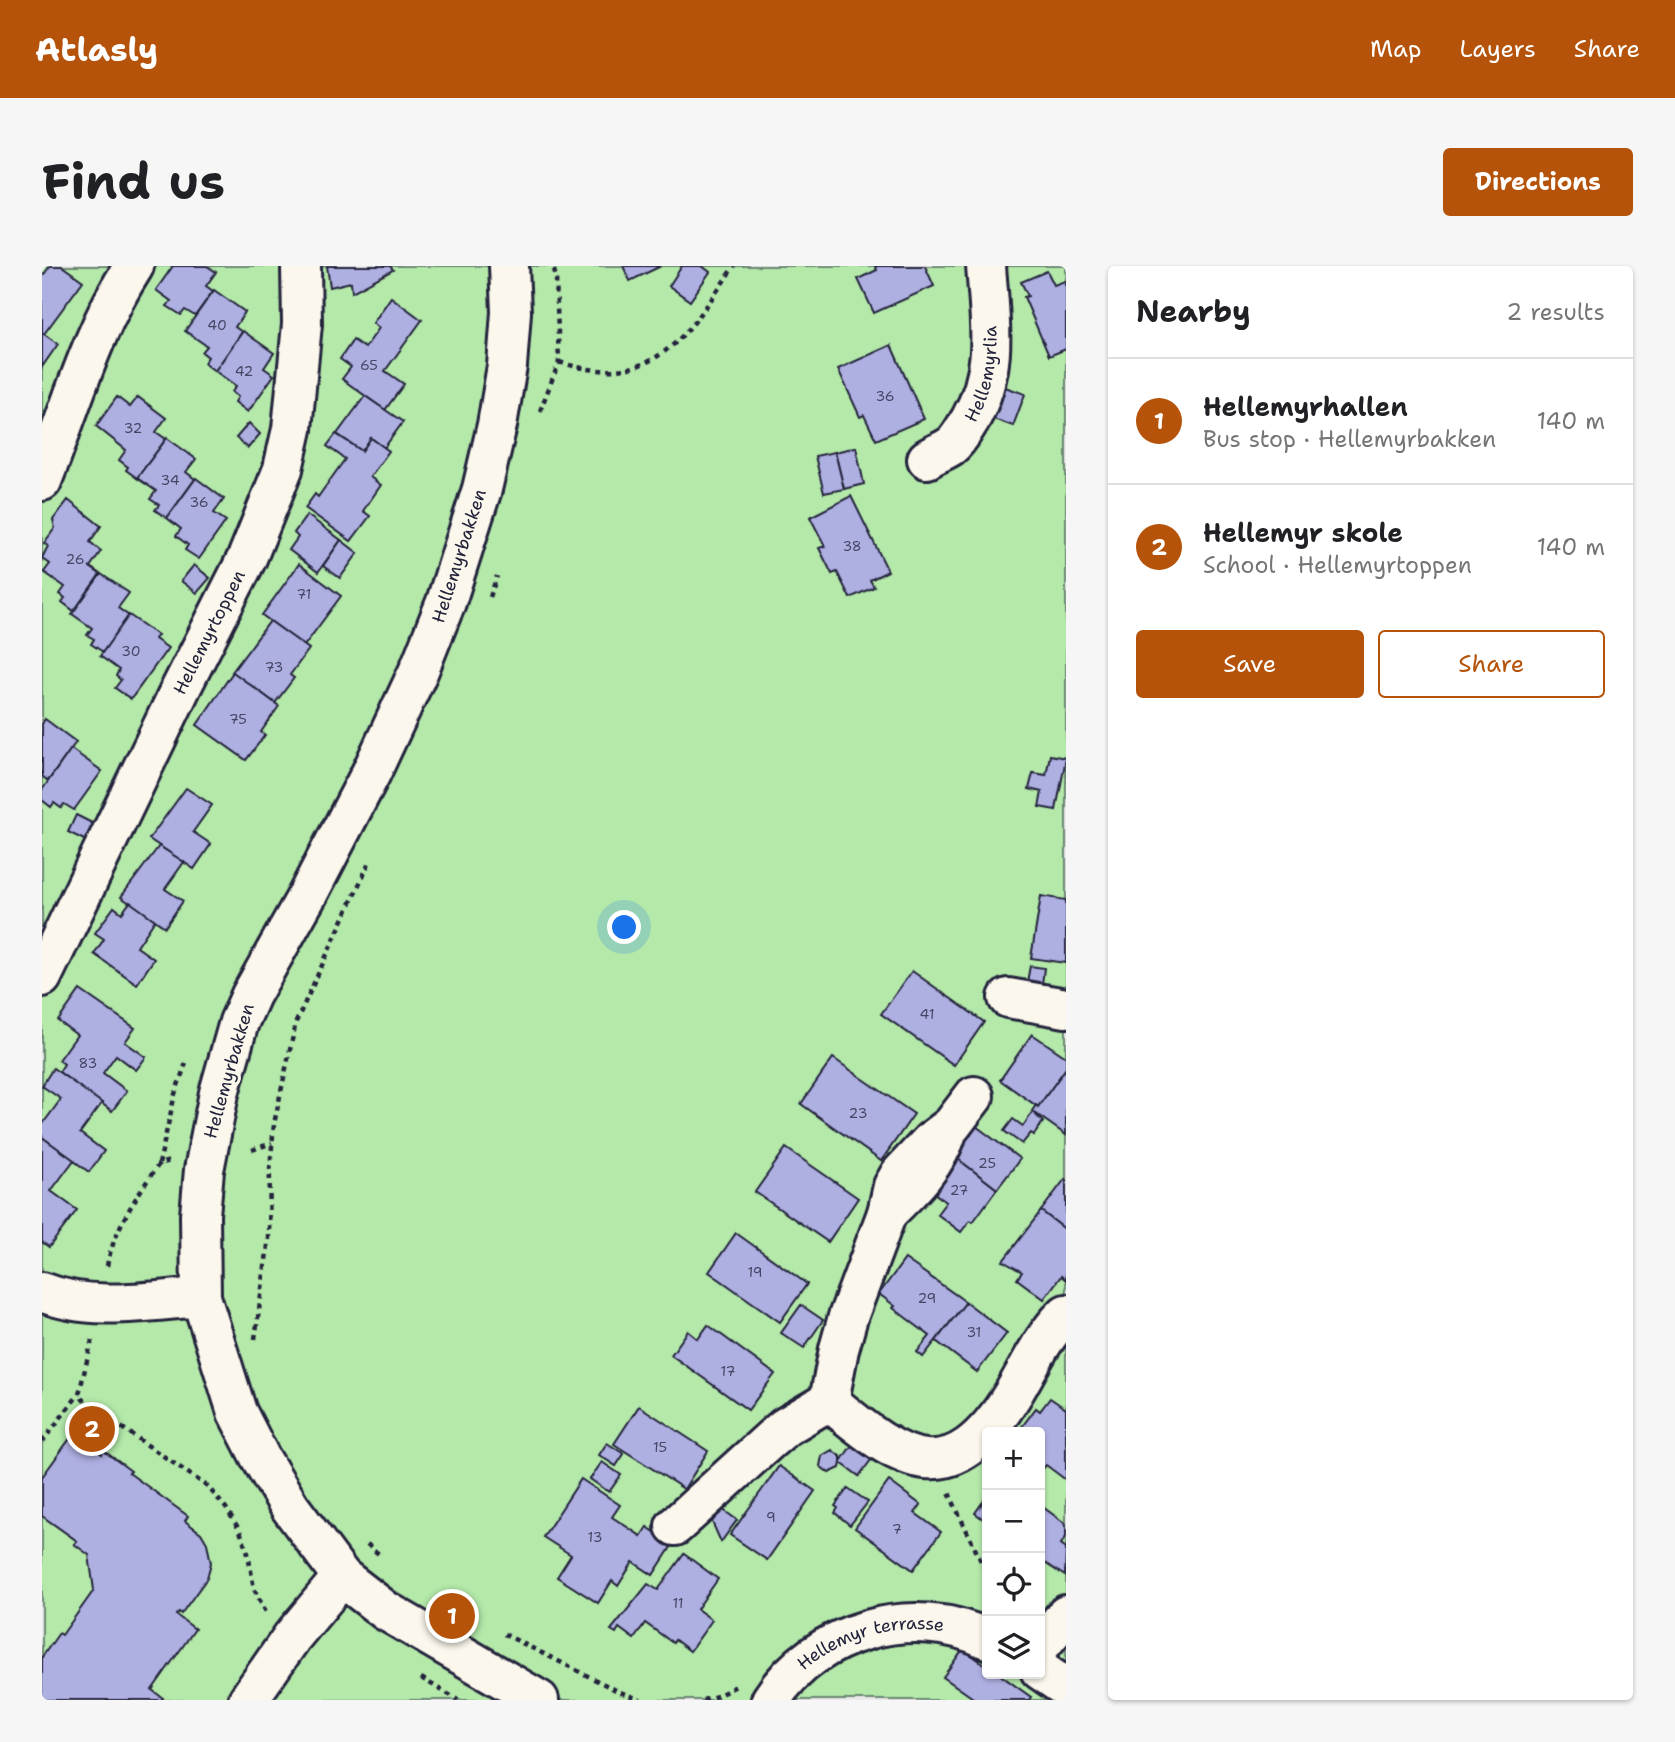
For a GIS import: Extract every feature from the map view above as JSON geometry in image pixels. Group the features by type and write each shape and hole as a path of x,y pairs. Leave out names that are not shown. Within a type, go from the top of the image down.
{"street":[{"path":"42,481 78,382 110,308 134,266"},
{"name":"Hellemyrtoppen","path":"42,977 181,688 247,558 283,469 292,429 302,324 301,266"},
{"name":"Hellemyrbakken","path":"509,266 511,312 507,366 497,425 482,489 446,603 419,670 371,773 239,1022 219,1093 204,1170 200,1215 201,1297 213,1342 243,1423 290,1507 342,1577 386,1611 539,1700"},
{"name":"Hellemyrlia","path":"926,458 952,445 961,434 976,410 987,383 990,331 986,266"},
{"path":"1008,998 1066,1009"},
{"path":"675,1526 785,1427 829,1401 848,1317 887,1213 919,1181 943,1146 948,1130 974,1097"},
{"path":"42,1292 62,1300 87,1304 201,1297"},
{"path":"829,1401 883,1445 917,1459 939,1460 961,1450 986,1431 1012,1395 1042,1342 1066,1314"},
{"path":"248,1700 292,1636 342,1577"},
{"path":"1045,1640 1066,1615"},
{"name":"Hellemyr terrasse","path":"771,1700 799,1666 826,1647 865,1629 898,1623 933,1622 982,1636"},
{"path":"1045,1673 1066,1688"}],"path":[{"path":"537,422 559,362 556,278 553,266"},
{"path":"559,362 583,370 610,372 651,362 672,346 697,319 734,266"},
{"path":"487,603 499,566"},
{"path":"254,1344 269,1238 274,1124 296,1022 371,859"},
{"path":"252,1150 272,1143"},
{"path":"42,1443 79,1394 109,1253 115,1237 140,1191 159,1164 175,1161"},
{"path":"79,1394 86,1403 207,1486 226,1508 240,1531 248,1553 254,1589 272,1622"},
{"path":"939,1460 941,1475 982,1563"},
{"path":"365,1542 384,1559"},
{"path":"498,1630 641,1700"},
{"path":"412,1673 458,1700"}],"green space":[{"path":"42,266 1066,266 1066,1700 42,1700"}],"building":[{"path":"50,266 62,266 83,281 44,334 58,344 42,367 42,277"},
{"path":"173,266 207,266 216,272 206,286 213,291 195,316 185,310 181,315 167,306 171,301 156,290"},
{"path":"327,266 390,266 393,270 352,292 351,282 330,287"},
{"path":"623,266 661,266 630,281"},
{"path":"682,266 702,266 710,272 690,301 669,286"},
{"path":"875,266 925,266 934,286 874,313 858,279 877,270"},
{"path":"1047,271 1054,285 1065,281 1066,283 1066,349 1049,356 1024,297 1028,296 1021,282"},
{"path":"214,290 245,312 235,327 242,332 215,371 204,363 208,357 202,352 207,346 185,331"},
{"path":"391,297 422,320 385,371 404,384 385,410 342,379 351,367 340,359 353,340 365,348 379,328 373,323"},
{"path":"243,331 274,353 264,368 274,375 248,412 235,402 238,397 232,392 236,386 215,371"},
{"path":"891,345 924,419 876,440 864,415 860,417 838,369"},
{"path":"1005,387 1025,394 1013,426 993,419"},
{"path":"365,396 403,422 384,448 371,438 362,451 337,434"},
{"path":"117,397 130,407 138,397 166,418 156,432 166,439 137,478 126,470 128,467 119,460 126,450 96,426"},
{"path":"249,423 260,434 248,448 236,438"},
{"path":"336,434 362,451 371,438 389,451 370,477 381,485 363,511 370,516 351,541 305,508 315,494 318,497 345,459 327,446"},
{"path":"167,438 196,459 186,472 195,479 167,518 155,510 159,505 150,499 156,491 137,478"},
{"path":"856,447 864,484 844,489 835,452"},
{"path":"835,452 844,489 824,493 815,456"},
{"path":"196,478 224,499 214,513 226,521 199,559 185,550 188,545 176,536 181,529 167,518"},
{"path":"851,496 888,571 870,580 874,587 850,598 837,572 832,574 819,548 825,546 810,517"},
{"path":"68,500 101,526 90,542 101,551 90,567 100,574 74,611 62,602 65,598 60,594 65,587 44,572 50,564 42,558 48,546 44,543 55,528 53,520"},
{"path":"307,515 341,540 318,572 289,550 298,537 294,533"},
{"path":"341,540 358,553 340,578 323,566"},
{"path":"299,564 341,596 304,646 262,615"},
{"path":"194,565 210,578 197,593 181,581"},
{"path":"101,574 129,593 118,608 129,616 103,652 91,644 94,639 87,635 92,628 72,614"},
{"path":"129,615 158,635 155,639 168,648 131,699 115,688 121,680 116,676 119,670 100,656"},
{"path":"270,621 309,649 290,675 294,678 275,703 232,672"},
{"path":"233,672 279,706 261,732 265,735 246,760 197,725"},
{"path":"45,719 76,742 48,781 42,776 42,724"},
{"path":"71,749 102,771 74,810 64,804 61,808 54,803 51,807 42,800 42,790"},
{"path":"1050,755 1066,758 1056,810 1039,807 1042,792 1029,789 1033,773 1046,775"},
{"path":"186,788 212,805 193,832 211,844 194,869 149,839"},
{"path":"76,815 98,826 90,843 68,832"},
{"path":"159,846 184,862 165,889 183,901 165,927 121,897"},
{"path":"1041,896 1066,900 1066,963 1031,958"},
{"path":"130,902 155,920 137,947 154,959 137,984 94,954 104,939 95,933 114,907 122,913"},
{"path":"1030,966 1044,968 1042,984 1027,982"},
{"path":"912,971 984,1022 954,1065 881,1014"},
{"path":"80,990 135,1028 125,1042 146,1057 136,1070 116,1055 103,1073 127,1091 112,1111 59,1072 64,1064 59,1060 77,1035 58,1021"},
{"path":"1032,1034 1066,1057 1066,1068 1038,1107 1000,1080"},
{"path":"833,1058 914,1114 881,1161 801,1104"},
{"path":"53,1068 102,1103 80,1133 104,1151 89,1172 42,1137 42,1125 61,1099 42,1086"},
{"path":"1066,1068 1066,1135 1032,1111 1036,1105 1038,1107"},
{"path":"1033,1112 1043,1122 1034,1135 1031,1133 1022,1144 1004,1131 1013,1119 1023,1126"},
{"path":"972,1123 1020,1159 997,1189 950,1153"},
{"path":"42,1137 74,1160 51,1191 77,1210 49,1247 42,1242"},
{"path":"786,1148 858,1198 828,1242 755,1192"},
{"path":"950,1153 997,1189 973,1222 970,1220 961,1232 937,1214 946,1202 925,1186"},
{"path":"1066,1180 1066,1230 1041,1211"},
{"path":"1041,1211 1066,1230 1066,1280 1061,1276 1044,1299 1017,1279 1022,1272 1003,1261"},
{"path":"736,1233 807,1284 780,1322 709,1272"},
{"path":"905,1259 966,1302 923,1357 917,1352 930,1336 879,1294"},
{"path":"966,1302 1007,1333 977,1372 936,1341"},
{"path":"801,1305 823,1320 804,1348 781,1333"},
{"path":"708,1325 775,1374 748,1410 671,1355 688,1331 698,1339"},
{"path":"1050,1398 1066,1409 1066,1480 1045,1466 1045,1427 1022,1427 1036,1408 1040,1411"},
{"path":"639,1406 708,1451 684,1489 614,1444"},
{"path":"74,1433 102,1454 104,1451 188,1516 185,1521 201,1533 207,1543 211,1563 207,1578 181,1614 179,1612 176,1615 195,1629 152,1690 163,1698 161,1700 42,1700 42,1657 59,1633 62,1635 94,1590 89,1555 74,1544 77,1541 42,1516 42,1477"},
{"path":"607,1443 624,1454 616,1466 599,1455"},
{"path":"852,1445 871,1460 859,1476 841,1463 840,1468 829,1473 820,1466 822,1456 832,1450 841,1457 841,1461"},
{"path":"602,1462 621,1475 609,1492 590,1479"},
{"path":"779,1466 815,1491 767,1560 730,1535"},
{"path":"581,1479 620,1505 612,1517 641,1536 647,1527 673,1544 653,1575 633,1562 618,1586 612,1581 598,1603 557,1577 571,1555 543,1537"},
{"path":"889,1481 921,1505 915,1513 941,1532 913,1570 855,1528"},
{"path":"848,1488 868,1502 850,1525 835,1513 838,1508 835,1506"},
{"path":"982,1503 982,1518 975,1513"},
{"path":"722,1509 737,1520 721,1542 712,1522"},
{"path":"1045,1509 1066,1524 1066,1537 1061,1544 1066,1548 1065,1576 1045,1563"},
{"path":"684,1554 718,1579 697,1609 712,1620 690,1651 675,1640 673,1643 645,1623 634,1639 619,1628 616,1633 611,1630 648,1584 658,1590"},
{"path":"963,1649 982,1662 982,1679 1006,1679 1031,1697 1029,1700 976,1700 943,1677"}],"place":[{"name":"Hellemyr skole","path":"92,1429"},
{"name":"Hellemyrhallen","path":"452,1616"}]}
